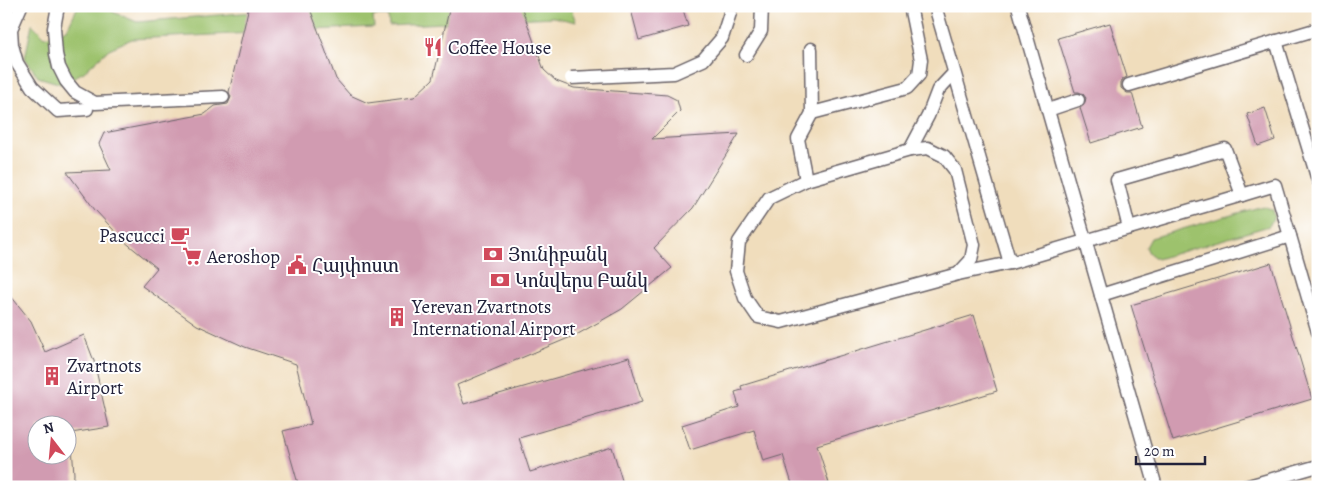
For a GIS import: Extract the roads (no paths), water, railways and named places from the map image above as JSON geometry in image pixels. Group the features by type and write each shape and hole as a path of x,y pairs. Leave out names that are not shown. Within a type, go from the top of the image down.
{"lane":[{"path":"21,6 11,29 12,46 17,62 32,87 58,111 87,109"},
{"path":"58,6 54,28 58,67 75,92 95,103 223,96"},
{"path":"571,78 674,73 703,60 722,38 730,13 730,6"},
{"path":"746,55 761,30 762,6"},
{"path":"812,113 907,88 919,75 921,60 910,6"},
{"path":"935,6 1010,264"},
{"path":"1018,6 1156,487"},
{"path":"1129,85 1318,29"},
{"path":"1276,41 1318,180"},
{"path":"806,180 798,139 812,113 812,49"},
{"path":"910,150 928,116 938,90 954,73"},
{"path":"1048,110 1078,100"},
{"path":"958,274 971,260 974,245 955,170 944,156 928,148 910,150 806,180 768,198 739,242 736,271 745,298 758,317 781,322 958,274 1010,264 1275,185 1318,332"},
{"path":"1129,228 1117,180 1225,149 1242,195"},
{"path":"1101,295 1290,236"},
{"path":"1245,487 1318,466"}],"place":[{"name":"Coffee House","path":"433,47"},
{"name":"Pascucci","path":"180,235"},
{"name":"Յունիբանկ","path":"493,254"},
{"name":"Aeroshop","path":"192,256"},
{"name":"Հայփոստ","path":"297,265"},
{"name":"Կոնվերս Բանկ","path":"500,280"},
{"name":"Yerevan Zvartnots International Airport","path":"397,317"},
{"name":"Zvartnots Airport","path":"52,376"}]}
